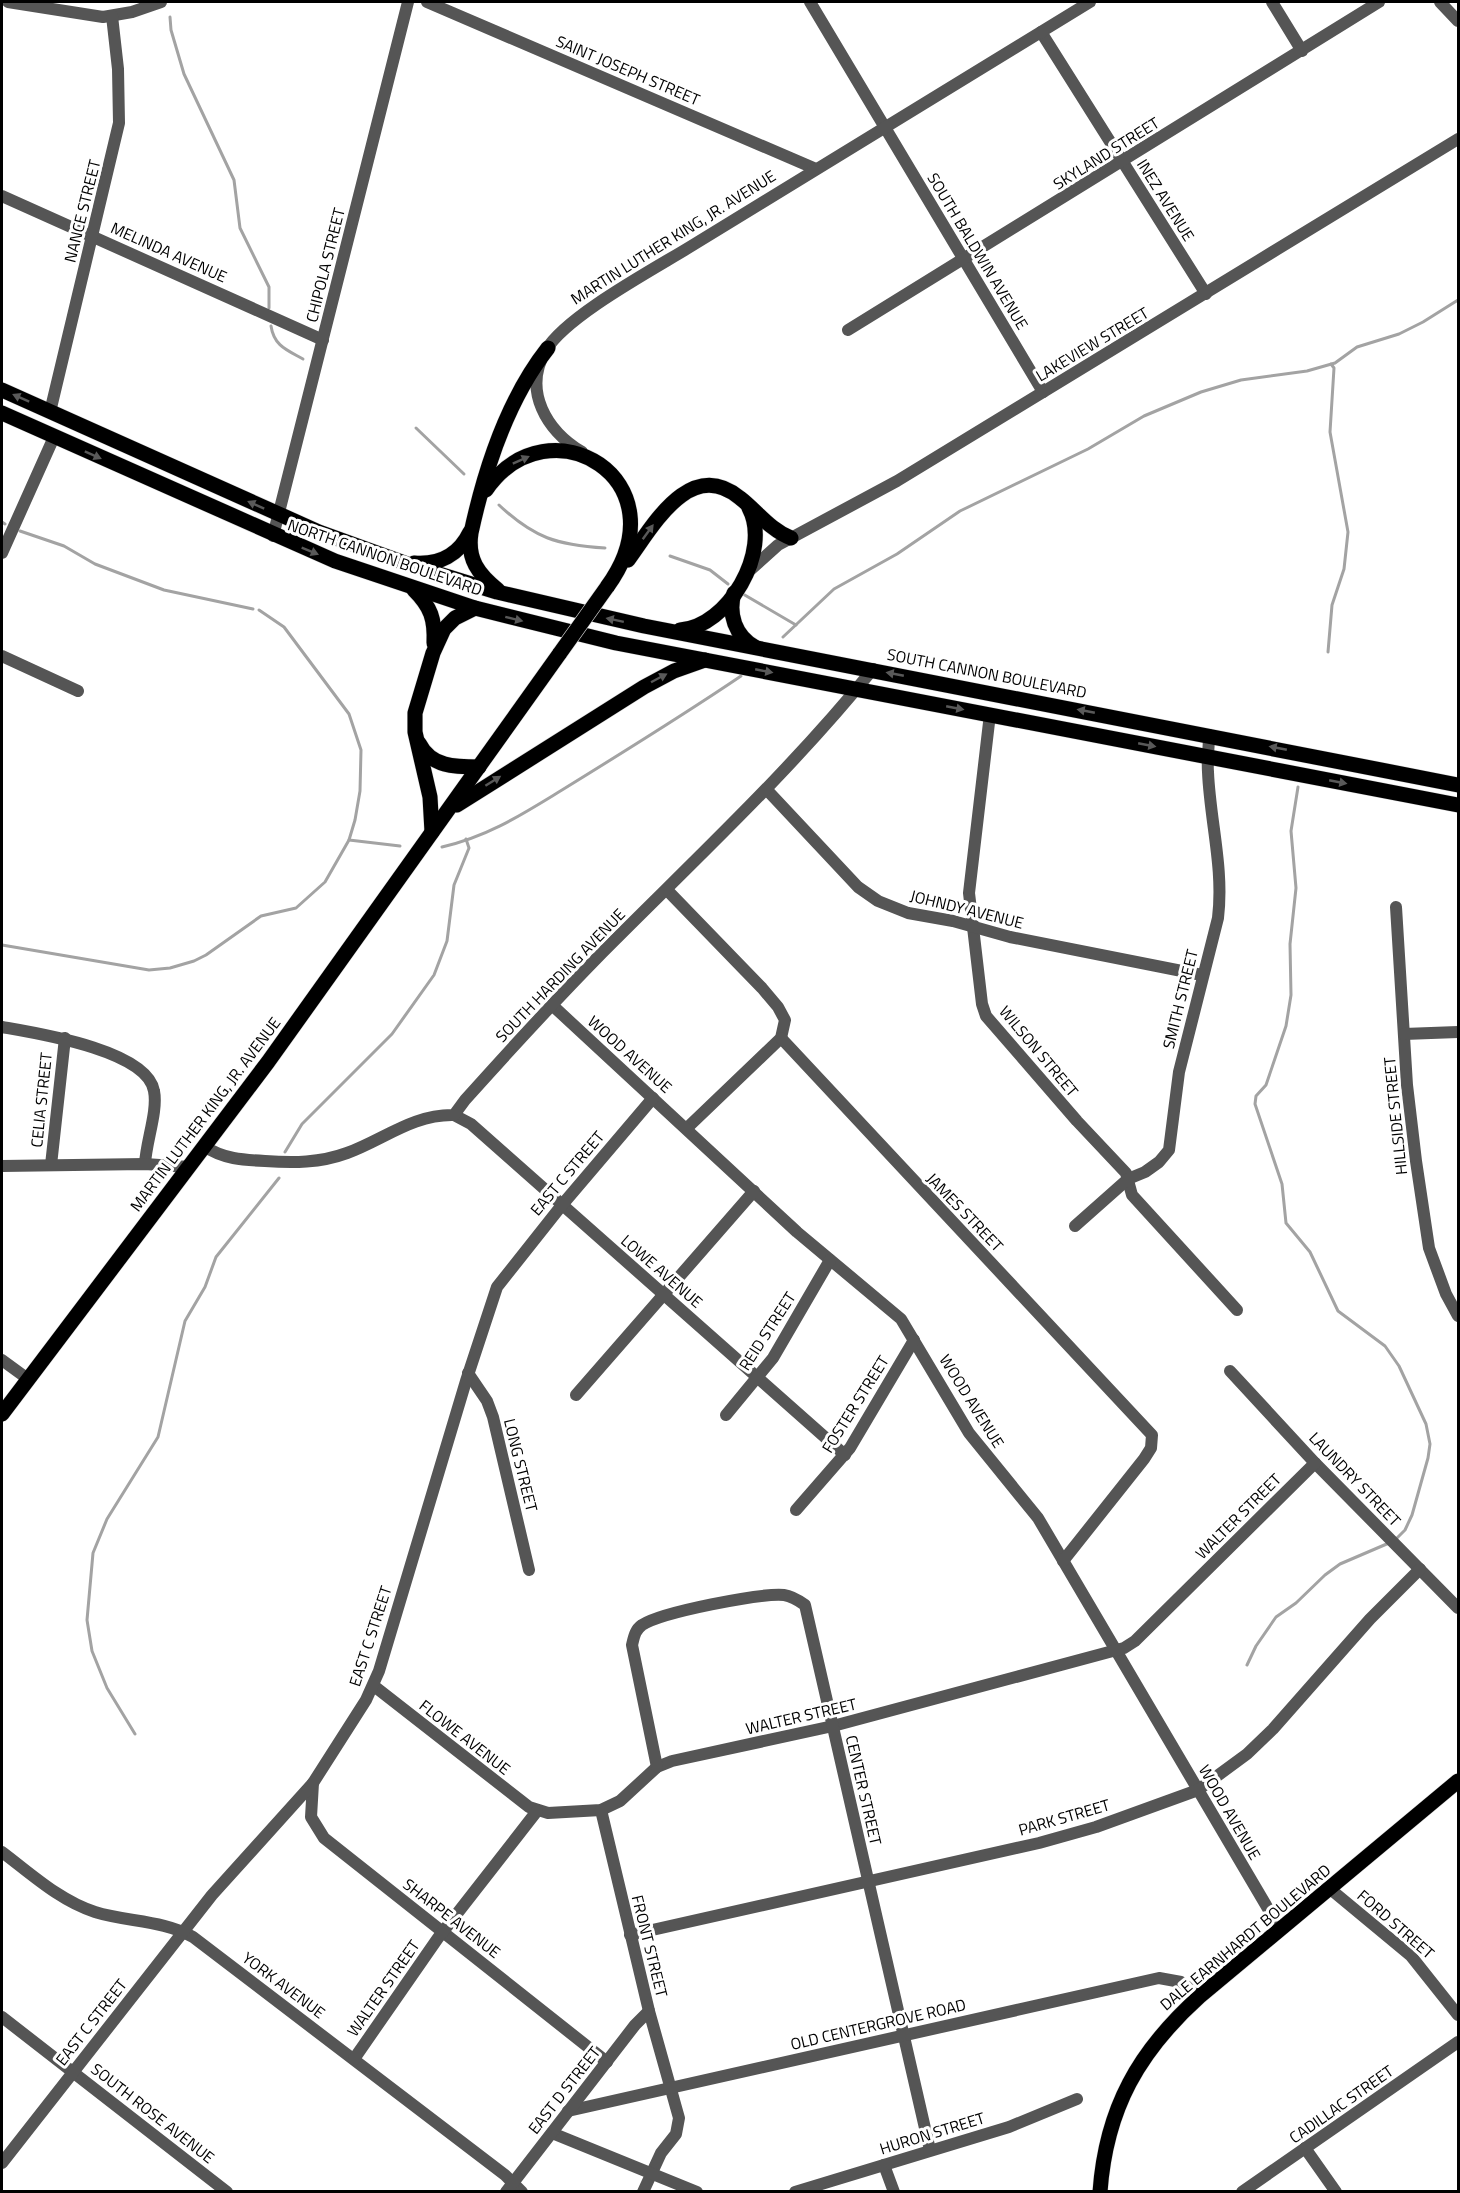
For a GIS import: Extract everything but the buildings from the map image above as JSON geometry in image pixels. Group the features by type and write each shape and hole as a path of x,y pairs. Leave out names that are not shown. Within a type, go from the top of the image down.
{"main road":[{"path":"394,560 419,564 444,560 464,543 473,524 514,400 548,348"},
{"name":"NORTH CANNON BOULEVARD","path":"2,390 279,515 394,560 508,595"},
{"name":"NORTH CANNON BOULEVARD","path":"2,413 273,536 411,588 475,608 616,643 706,660"},
{"path":"481,500 501,473 528,457 555,452 592,459"},
{"name":"MARTIN LUTHER KING, JR. AVENUE","path":"2,1414 189,1167 610,583 628,545 630,513 619,483 604,467 592,459"},
{"path":"610,583 666,509 684,492 710,486 727,490 739,497 774,529 791,537"},
{"path":"664,630 686,630 700,624 718,611 744,578 754,557 757,535 752,513 739,497"},
{"path":"473,524 470,549 475,566 487,580 508,595"},
{"path":"411,588 424,601 433,617 433,653"},
{"path":"735,591 731,607 735,625 744,639 755,647"},
{"name":"SOUTH CANNON BOULEVARD","path":"508,595 664,630 1458,785"},
{"path":"432,832 430,797 417,740 415,713 433,653 449,622 475,608"},
{"path":"445,814 483,787 644,687 674,671 706,660 1458,806"},
{"path":"417,740 428,756 436,762 453,766 479,767"},
{"name":"DALE EARNHARDT BOULEVARD","path":"1100,2192 1106,2144 1126,2087 1143,2057 1161,2034 1200,1996 1458,1781"}],"street":[{"path":"8,2 79,15 112,16 160,2"},
{"name":"CHIPOLA STREET","path":"273,536 408,2"},
{"name":"SAINT JOSEPH STREET","path":"427,2 816,169"},
{"name":"SOUTH BALDWIN AVENUE","path":"810,2 1043,392"},
{"name":"MARTIN LUTHER KING, JR. AVENUE","path":"592,459 560,437 541,411 537,381 548,348 584,314 1090,2"},
{"path":"1272,2 1302,51"},
{"name":"SKYLAND STREET","path":"848,330 1379,2"},
{"path":"1440,2 1458,21"},
{"name":"NANCE STREET","path":"50,412 119,123 118,69 112,16"},
{"name":"INEZ AVENUE","path":"1041,32 1206,294"},
{"name":"LAKEVIEW STREET","path":"744,578 765,554 791,537 897,481 1458,139"},
{"name":"MELINDA AVENUE","path":"2,196 323,340"},
{"path":"2,553 54,437"},
{"path":"2,656 78,691"},
{"name":"SOUTH HARDING AVENUE","path":"454,1115 552,1005 767,790 873,669"},
{"name":"WILSON STREET","path":"990,714 969,892 971,927 982,1004 989,1022 1114,1159 1128,1179 1131,1196 1237,1310"},
{"name":"SMITH STREET","path":"1075,1226 1128,1179 1152,1167 1169,1150 1173,1134 1179,1072 1218,918 1220,900 1219,863 1207,771 1209,735"},
{"name":"JOHNDY AVENUE","path":"767,790 858,887 878,901 908,913 1010,937 1202,975"},
{"path":"667,890 778,1007 785,1020 782,1038 687,1128"},
{"name":"HILLSIDE STREET","path":"1396,906 1411,1125 1429,1248 1446,1294 1458,1316"},
{"name":"WOOD AVENUE","path":"552,1005 830,1260 892,1310 914,1340 969,1433 1038,1518 1280,1929"},
{"path":"2,1026 65,1038 131,1064 145,1073 152,1081 155,1099 145,1164"},
{"path":"1404,1034 1458,1032"},
{"name":"CELIA STREET","path":"51,1166 65,1038"},
{"name":"JAMES STREET","path":"782,1038 1152,1436 1151,1448 1144,1459 1063,1561"},
{"name":"EAST C STREET","path":"2,2163 183,1931 313,1783 374,1686 468,1374 497,1287 562,1205 653,1098"},
{"path":"204,1146 223,1157 315,1161 346,1154 420,1119 454,1115"},
{"name":"LOWE AVENUE","path":"454,1115 471,1124 845,1455"},
{"path":"2,1166 145,1164 189,1167"},
{"path":"576,1395 754,1191"},
{"name":"REID STREET","path":"726,1415 773,1358 830,1260"},
{"name":"FOSTER STREET","path":"796,1510 845,1455 914,1340"},
{"path":"2,1360 28,1379"},
{"name":"LAUNDRY STREET","path":"1230,1371 1315,1463 1458,1608"},
{"name":"LONG STREET","path":"468,1374 487,1401 493,1417 530,1570"},
{"name":"WALTER STREET","path":"354,2059 443,1932 537,1811 558,1813 601,1810 620,1801 657,1767 833,1726 1117,1650 1135,1641 1315,1463"},
{"name":"PARK STREET","path":"630,1935 1039,1843 1096,1827 1198,1790 1247,1754 1273,1729 1370,1619 1420,1569"},
{"name":"CENTER STREET","path":"657,1767 634,1659 634,1634 641,1626 654,1619 725,1603 787,1596 805,1605 902,2036 930,2150"},
{"name":"FLOWE AVENUE","path":"374,1686 504,1789 537,1811"},
{"name":"SHARPE AVENUE","path":"313,1783 311,1817 324,1838 607,2062"},
{"name":"FRONT STREET","path":"601,1810 649,2011 671,2088"},
{"name":"YORK AVENUE","path":"2,1852 52,1890 82,1907 95,1912 183,1931 354,2059 514,2188"},
{"name":"FORD STREET","path":"1329,1888 1412,1956 1458,2015"},
{"name":"OLD CENTERGROVE ROAD","path":"568,2111 1159,1978 1181,1982 1200,1996"},
{"name":"EAST D STREET","path":"514,2188 568,2111 649,2011"},
{"name":"SOUTH ROSE AVENUE","path":"2,2017 226,2192"},
{"name":"CADILLAC STREET","path":"1242,2192 1458,2042"},
{"path":"643,2192 650,2173 678,2129 679,2118 671,2088"},
{"name":"HURON STREET","path":"795,2192 1009,2127 1077,2099"},
{"path":"552,2133 697,2192"},
{"path":"1305,2148 1336,2192"},
{"path":"884,2165 894,2192"}],"waterway":[{"path":"170,17 171,30 184,74 234,180 240,228 269,287 269,308"},
{"path":"783,637 834,589 897,554 960,511 1088,449 1144,416 1201,392 1241,380 1307,371 1335,363 1357,347 1399,334 1458,300"},
{"path":"271,326 278,343 303,359"},
{"path":"1328,652 1332,605 1344,569 1348,532 1330,432 1334,368 1331,364"},
{"path":"416,428 464,474"},
{"path":"499,505 524,525 547,538 573,545 605,548"},
{"path":"20,531 64,546 95,564 164,590 253,609"},
{"path":"670,556 710,570 728,584"},
{"path":"743,594 796,625"},
{"path":"2,945 149,970 170,968 206,955 261,916 296,908 325,882 349,840 355,820 360,791 361,750 349,714 284,627 259,610"},
{"path":"442,847 490,831 518,816 652,734 741,676"},
{"path":"1298,787 1291,831 1296,888 1290,944 1291,995 1286,1026 1266,1085 1256,1096 1255,1104 1282,1184 1286,1223 1310,1252 1338,1311 1385,1346 1399,1366 1426,1424 1430,1444 1428,1458 1412,1515 1405,1530 1395,1540"},
{"path":"285,1152 302,1124 392,1034 434,975 447,941 454,885 469,848 466,839"},
{"path":"349,840 400,846"},
{"path":"135,1734 107,1688 92,1651 87,1620 93,1553 107,1519 158,1437 185,1321 205,1287 216,1257 279,1178"},
{"path":"1247,1665 1256,1646 1276,1617 1296,1603 1340,1564 1389,1543"}]}
